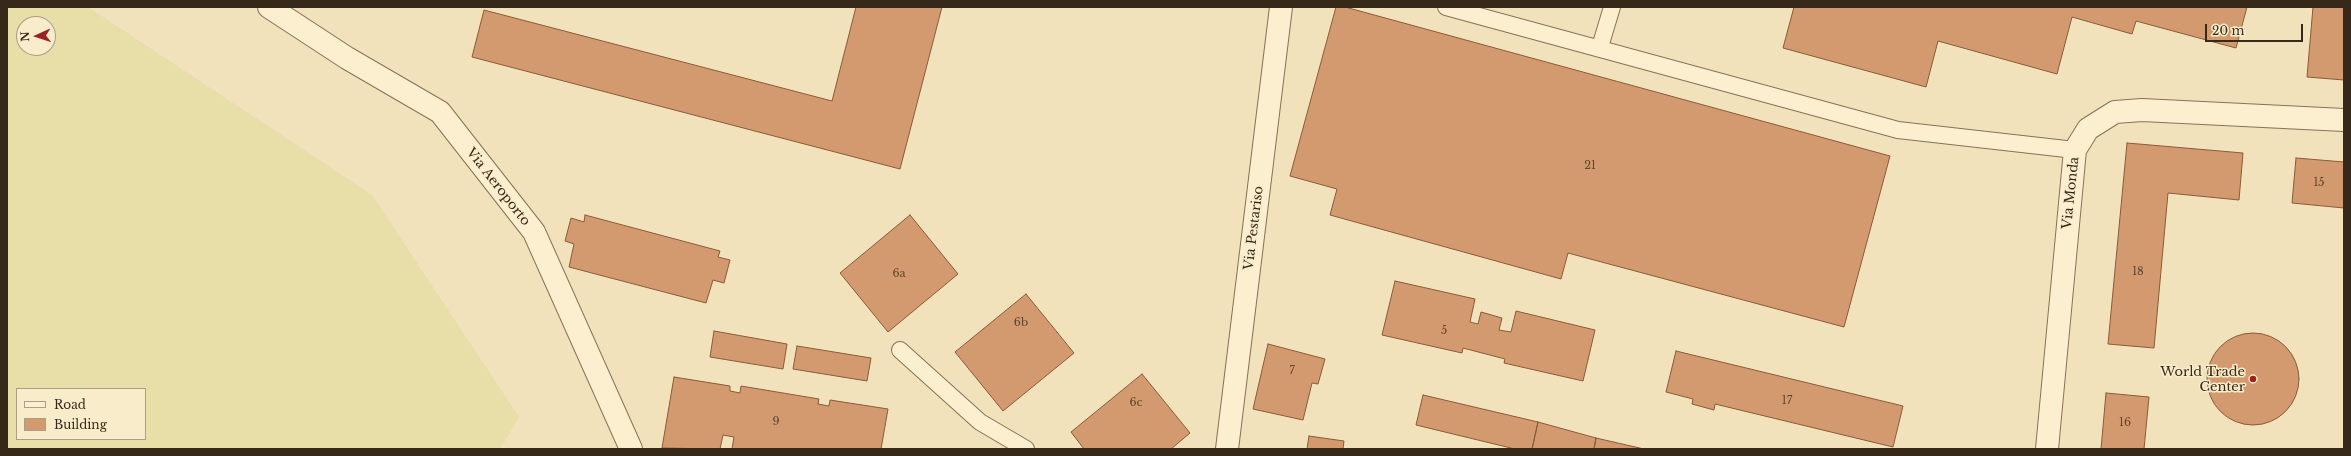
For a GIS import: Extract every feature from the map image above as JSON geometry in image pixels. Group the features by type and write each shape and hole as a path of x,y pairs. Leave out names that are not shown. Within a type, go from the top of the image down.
{"street":[{"name":"Via Aeroporto","path":"269,7 346,58 440,112 534,232 631,449"},
{"name":"Via Pestariso","path":"1227,449 1281,7"},
{"name":"Via Monda","path":"2047,449 2075,150 2088,129 2115,112 2142,110 2344,120"}],"lane":[{"path":"1446,7 1600,47 1898,130 2075,150"},
{"path":"1600,47 1612,7"},
{"path":"900,350 980,422 1026,449"}],"shaded area":[{"path":"7,7 88,7 372,195 519,417 500,449 7,449"}],"building":[{"path":"856,7 942,7 900,169 472,57 484,10 832,101"},
{"path":"1336,7 1345,7 1890,156 1844,327 1568,253 1561,279 1330,215 1337,189 1290,176"},
{"path":"1794,7 2247,7 2236,48 2136,21 2132,34 2072,17 2057,74 1938,41 1926,87 1783,48"},
{"path":"2313,7 2344,7 2344,80 2307,77"},
{"path":"2127,143 2243,153 2239,200 2168,193 2154,348 2108,344"},
{"path":"2296,158 2344,162 2344,208 2292,203"},
{"path":"585,215 720,251 718,257 730,260 724,283 713,280 706,303 569,267 574,244 565,241 571,218 584,222"},
{"path":"910,215 958,274 888,332 840,273"},
{"path":"1395,281 1475,299 1470,322 1478,324 1481,312 1502,318 1499,330 1511,332 1516,311 1595,330 1583,381 1504,363 1505,359 1463,348 1462,353 1382,335"},
{"path":"1026,294 1074,353 1003,411 955,352"},
{"path":"714,331 787,344 783,369 710,357"},
{"name":"World Trade Center","path":"2253,333 2271,336 2286,346 2296,361 2299,379 2296,397 2286,412 2271,422 2253,425 2235,422 2220,412 2210,397 2207,379 2210,361 2220,346 2235,336"},
{"path":"1268,344 1325,359 1318,384 1312,383 1303,420 1253,409"},
{"path":"797,346 871,358 867,381 793,369"},
{"path":"1676,351 1903,406 1893,447 1715,404 1714,410 1692,404 1693,399 1666,392"},
{"path":"1142,374 1190,433 1171,449 1084,449 1071,432"},
{"path":"674,377 730,386 730,391 740,393 741,386 819,399 818,404 829,406 830,400 888,409 881,449 732,449 734,437 723,435 720,449 662,448"},
{"path":"2106,393 2149,397 2144,449 2101,449"},
{"path":"1423,395 1538,422 1532,449 1515,449 1416,425"},
{"path":"1538,422 1596,438 1594,449 1532,449"},
{"path":"1309,436 1344,441 1343,449 1307,449"},
{"path":"1596,438 1644,449 1594,449"}],"place":[{"name":"World Trade Center","path":"2253,379"}]}
